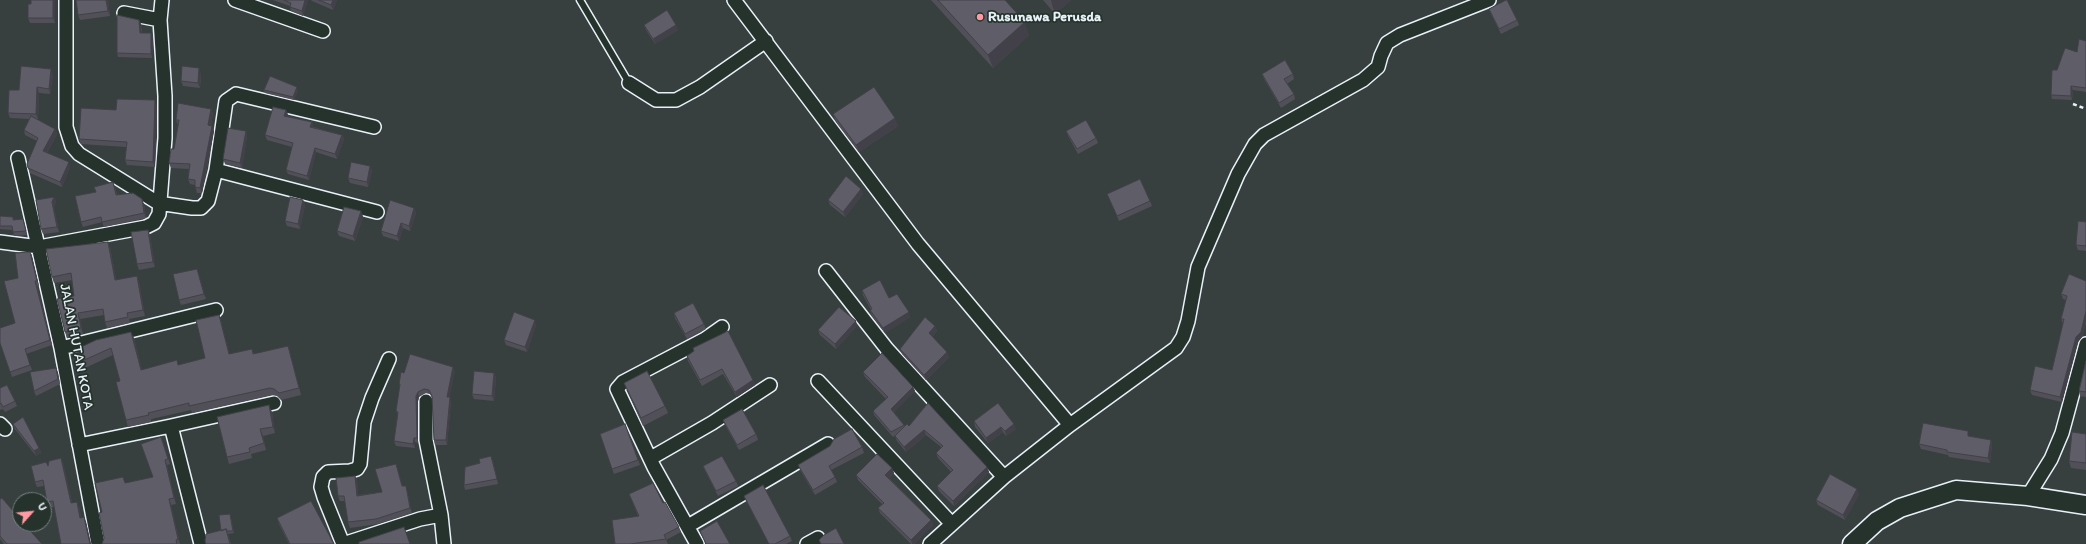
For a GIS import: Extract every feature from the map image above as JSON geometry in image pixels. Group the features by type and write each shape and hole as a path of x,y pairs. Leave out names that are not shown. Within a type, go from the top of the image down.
{"street":[{"path":"66,0 66,127 70,142 79,154 158,203 201,208 208,201 216,170 226,101 236,94 374,127"},
{"path":"0,242 39,246 146,227 154,223 159,214 158,203 164,138 165,96 160,20 162,0"},
{"path":"235,0 323,31"},
{"path":"734,0 918,244 1070,425"},
{"path":"930,544 951,523 1004,477 1070,425 1176,348 1184,337 1198,267 1238,174 1255,144 1264,135 1276,126 1322,104 1363,80 1378,67 1387,43 1400,35 1489,0"},
{"path":"124,13 160,20"},
{"path":"629,83 656,100 676,100 700,87 766,41"},
{"name":"JALAN HUTAN KOTA","path":"18,158 61,348 98,544"},
{"path":"216,170 377,212"},
{"path":"826,271 887,349 1004,477"},
{"path":"61,348 216,310"},
{"path":"697,544 651,458 617,389 619,386 705,339 722,327"},
{"path":"2028,496 2051,459 2062,433 2086,344"},
{"path":"389,359 372,398 364,422 360,464 357,468 350,471 328,472 323,477 322,487 324,497 343,544 420,519 441,515"},
{"path":"818,381 951,523"},
{"path":"651,458 712,423 770,385"},
{"path":"426,401 427,452 441,515 444,544"},
{"path":"79,445 274,403"},
{"path":"171,426 201,544"},
{"path":"688,526 828,444"},
{"path":"1852,544 1878,520 1900,508 1956,490 2028,496 2086,505"}],"lane":[{"path":"580,0 629,83"}],"path":[{"path":"2073,104 2086,109"}],"building":[{"path":"31,0 53,0 53,18 28,18 28,4 31,4"},
{"path":"76,0 106,0 108,11 78,15"},
{"path":"284,0 305,0 302,11 290,7 291,3"},
{"path":"319,0 333,0 331,5"},
{"name":"Rusunawa Perusda","path":"938,0 1005,0 1025,22 988,55"},
{"path":"1506,0 1517,20 1499,29 1489,9"},
{"path":"667,10 676,25 653,39 644,25"},
{"path":"117,15 139,20 140,33 151,33 151,54 117,53"},
{"path":"2079,39 2086,41 2086,88 2071,86 2071,96 2051,95 2052,70 2057,70 2065,48 2077,52"},
{"path":"1285,60 1293,74 1284,79 1294,94 1279,103 1262,74"},
{"path":"21,66 51,69 49,89 37,87 36,114 8,113 9,90 19,90"},
{"path":"182,66 199,68 198,83 181,81"},
{"path":"270,76 297,87 293,97 264,90"},
{"path":"874,87 895,118 856,145 833,114"},
{"path":"117,99 155,100 153,162 125,160 127,142 79,139 81,108 116,110"},
{"path":"178,103 211,109 208,125 212,126 200,188 195,187 195,180 188,179 190,164 169,163 171,149 174,149 179,120 176,120"},
{"path":"273,107 286,110 284,116 312,122 310,127 342,135 335,154 315,148 307,176 286,170 293,143 265,135"},
{"path":"31,116 55,129 43,151 69,162 60,182 28,168 27,164 38,138 24,130"},
{"path":"1086,120 1096,138 1077,149 1066,131"},
{"path":"228,128 246,131 240,163 223,159"},
{"path":"351,162 370,166 367,182 348,178"},
{"path":"846,176 861,189 843,212 828,200"},
{"path":"1140,179 1150,201 1117,216 1107,194"},
{"path":"113,182 116,195 133,193 142,199 144,213 102,222 101,217 81,222 75,196 96,192 94,187"},
{"path":"54,197 52,202 57,227 41,229 36,200"},
{"path":"290,197 303,200 298,224 285,221"},
{"path":"390,200 414,208 409,226 401,223 397,236 381,231"},
{"path":"344,207 361,211 353,236 337,231"},
{"path":"0,216 13,217 13,220 23,219 26,231 13,232 12,226 0,226"},
{"path":"2078,221 2086,222 2086,246 2076,245"},
{"path":"148,230 153,262 137,264 131,232"},
{"path":"108,242 115,280 137,276 143,310 127,313 128,317 105,322 103,309 78,313 81,328 65,332 57,299 74,296 71,273 52,277 46,249"},
{"path":"30,252 37,281 35,281 50,340 25,349 30,365 10,372 0,343 0,328 15,323 4,281 18,278 15,253"},
{"path":"197,269 204,294 179,300 173,274"},
{"path":"2069,274 2086,281 2086,311 2081,332 2076,337 2060,397 2030,390 2035,366 2052,370 2064,319 2061,319 2067,296 2061,294"},
{"path":"880,280 889,298 897,294 909,312 883,328 870,310 872,309 862,290"},
{"path":"693,303 704,324 685,334 674,313"},
{"path":"839,307 856,321 835,344 818,330"},
{"path":"514,312 535,320 525,347 504,340"},
{"path":"219,315 229,354 252,349 253,354 288,346 299,388 279,393 270,388 189,406 189,403 126,420 116,382 120,381 111,348 82,361 77,349 96,340 131,332 141,370 177,360 178,365 205,358 196,320"},
{"path":"925,317 935,326 929,333 947,352 924,375 900,349"},
{"path":"728,331 753,380 735,392 722,369 700,380 687,356 694,351 693,348"},
{"path":"882,353 913,387 891,409 904,425 891,432 873,411 888,397 863,372"},
{"path":"410,354 453,367 447,397 450,397 446,440 434,440 432,396 429,390 424,389 418,392 416,396 417,438 414,438 413,444 394,441 401,372 404,373"},
{"path":"2086,361 2086,392 2079,391"},
{"path":"56,368 58,379 34,391 30,372"},
{"path":"474,371 494,373 492,396 472,394"},
{"path":"647,371 665,406 641,418 624,383"},
{"path":"7,385 15,401 3,407 1,403 0,404 0,388"},
{"path":"928,403 987,467 953,501 937,486 953,470 936,453 943,446 924,430 904,447 895,436 907,424 909,426"},
{"path":"998,403 1014,424 1005,431 1001,427 986,438 974,421"},
{"path":"269,405 273,427 260,429 264,443 249,448 250,452 227,457 217,417"},
{"path":"742,409 756,434 737,445 723,420"},
{"path":"23,417 39,448 34,451 13,424"},
{"path":"1923,423 1968,431 1968,436 1991,440 1988,458 1947,452 1947,450 1919,444"},
{"path":"625,424 638,460 612,469 600,434"},
{"path":"852,429 862,447 829,466 835,477 813,490 798,465 830,446 834,439"},
{"path":"2072,432 2086,434 2086,463 2069,461"},
{"path":"161,437 168,459 165,460 174,498 169,499 178,539 176,540 177,544 102,544 104,538 99,513 102,512 95,483 123,477 125,483 153,477 141,444"},
{"path":"877,454 892,468 885,475 931,520 911,540 878,508 884,503 856,475"},
{"path":"491,456 497,479 464,485 465,467 480,463 479,459"},
{"path":"722,456 736,481 716,491 703,466"},
{"path":"61,458 71,503 77,502 80,518 84,517 90,544 61,544 52,501 52,492 45,492 43,480 35,482 31,466 46,462 48,466 49,461"},
{"path":"396,464 402,486 406,486 410,508 376,519 348,522 344,496 338,496 336,478 355,476 357,496 382,492 375,469"},
{"path":"1830,474 1857,489 1843,515 1816,500"},
{"path":"653,483 663,503 665,502 679,527 664,535 666,539 630,544 615,544 612,520 639,516 629,494"},
{"path":"763,485 790,536 775,544 769,544 744,496"},
{"path":"2,498 12,510 12,532 31,532 42,544 7,544 0,536 0,499"},
{"path":"311,501 334,544 290,544 277,518"},
{"path":"230,514 233,531 227,531 226,529 221,531 219,515"},
{"path":"717,521 730,544 706,544 700,531"},
{"path":"404,527 410,544 359,544 359,542"},
{"path":"836,528 844,544 821,544 819,540 824,535"},
{"path":"226,529 230,544 206,544 206,534"}],"place":[{"name":"Rusunawa Perusda","path":"980,17"}]}
